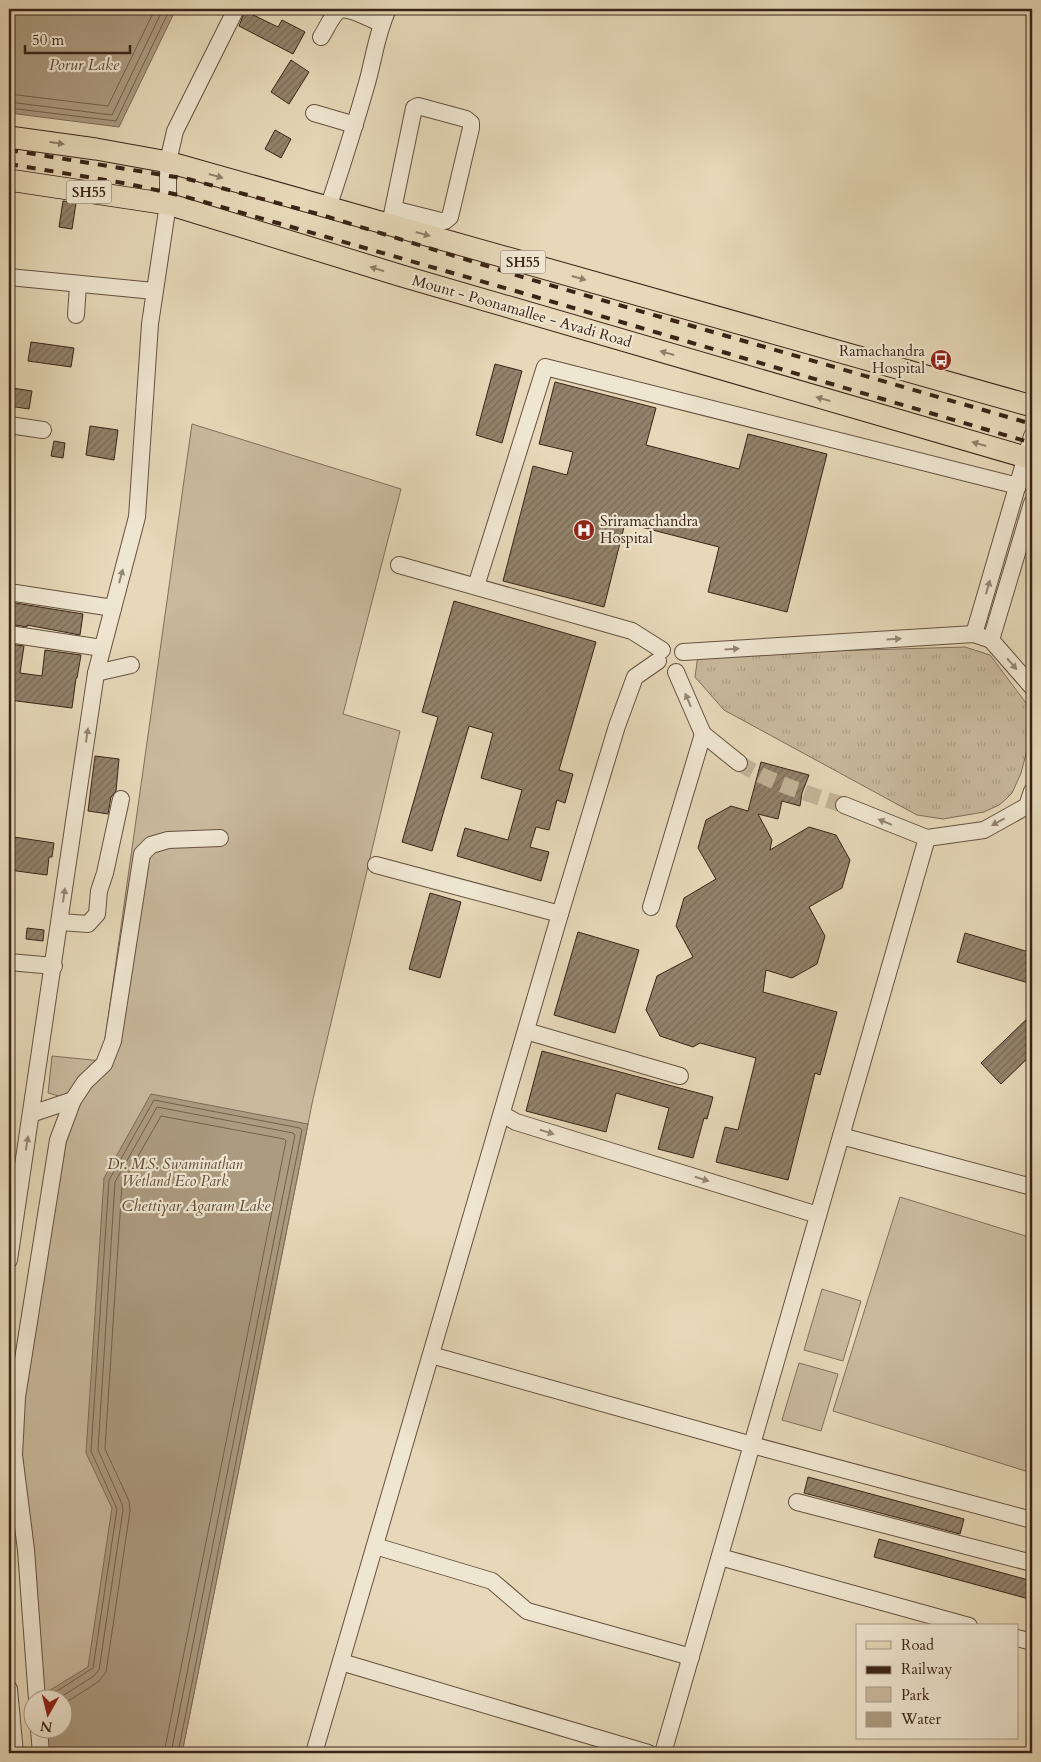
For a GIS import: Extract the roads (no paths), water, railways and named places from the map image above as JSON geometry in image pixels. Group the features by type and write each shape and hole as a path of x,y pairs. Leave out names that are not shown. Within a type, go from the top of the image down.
{"main road":[{"name":"SH55","path":"9,136 168,162 328,208 391,217 1032,406"},
{"name":"Mount - Poonamallee - Avadi Road","path":"9,180 168,204 402,276 1029,458"}],"street":[{"path":"9,1260 15,1180 31,1114 96,673 136,517 149,334 168,204 168,162 175,130 236,9"},
{"path":"321,37 335,14 340,10 385,16 355,125 328,208"},
{"path":"418,106 466,119 471,123 450,217 445,221 391,217 414,108 418,106"},
{"path":"314,112 355,125"},
{"path":"9,277 154,291"},
{"path":"76,315 78,285"},
{"path":"476,586 545,367 1018,486"},
{"path":"9,425 43,430"},
{"path":"974,634 1018,486 1029,458 1032,436"},
{"path":"991,640 1032,503"},
{"path":"399,565 632,631 660,655 660,666 670,673 681,669 685,658 683,652"},
{"path":"9,592 113,608"},
{"path":"9,634 102,648"},
{"path":"314,1753 560,914 617,726 635,677 673,646 683,652 974,634 991,640 1032,687"},
{"path":"96,673 131,665"},
{"path":"676,672 703,734 738,763"},
{"path":"651,907 703,734"},
{"path":"60,922 88,924 97,914 99,891 105,873 121,799"},
{"path":"844,806 927,838 984,830 1031,802"},
{"path":"36,1690 26,1550 14,1455 17,1397 58,1140 73,1100 86,1082 104,1064 113,1041 142,854 151,845 168,840 220,838"},
{"path":"663,1753 927,838"},
{"path":"376,865 560,914"},
{"path":"9,962 54,966"},
{"path":"526,1031 680,1076"},
{"path":"31,1114 73,1100"},
{"path":"502,1114 516,1122 818,1216"},
{"path":"841,1136 1032,1186"},
{"path":"431,1355 752,1445 1032,1520"},
{"path":"797,1502 1032,1563"},
{"path":"375,1546 492,1581 527,1611 691,1657"},
{"path":"720,1557 962,1624"},
{"path":"1018,1638 1032,1642"},
{"path":"341,1662 648,1753"},
{"path":"9,1689 15,1753"},
{"path":"40,1740 41,1753"}],"water":[{"name":"Porur Lake","path":"9,9 176,9 119,127 9,113"},
{"name":"Chettiyar Agaram Lake","path":"151,1094 308,1124 182,1753 41,1753 40,1740 72,1740 72,1690 50,1690 88,1667 112,1508 86,1453 104,1178"}],"tunnel":[{"path":"739,763 777,782 844,805"}],"railway":[{"path":"9,150 188,179 322,215 529,279 1032,424"},
{"path":"9,164 129,184 183,196 526,294 1032,443"}],"place":[{"name":"Ramachandra Hospital","path":"941,360"},
{"name":"Sriramachandra Hospital","path":"584,530"}],"park label":[{"name":"Dr. M.S. Swaminathan Wetland Eco Park","path":"175,1172"}]}
